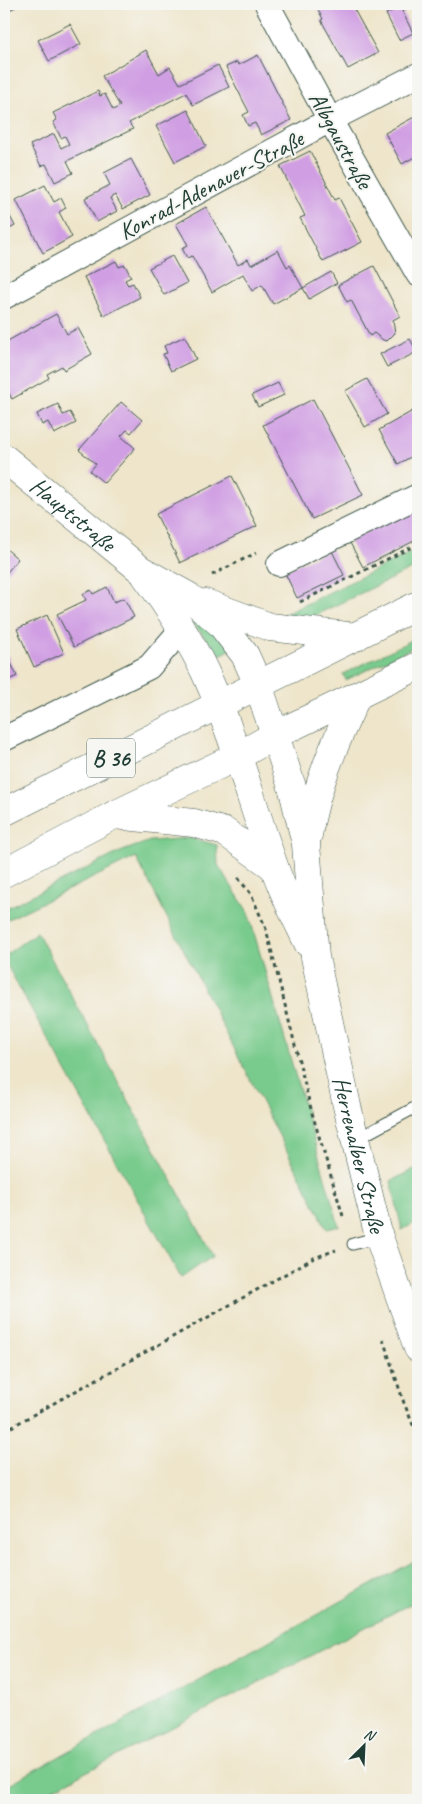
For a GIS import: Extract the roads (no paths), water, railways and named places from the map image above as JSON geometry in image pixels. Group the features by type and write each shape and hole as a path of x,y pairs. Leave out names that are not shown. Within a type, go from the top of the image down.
{"street":[{"name":"Albgaustraße","path":"267,4 330,120 418,274"},
{"name":"Konrad-Adenauer-Straße","path":"4,297 330,120 418,75"},
{"name":"Hauptstraße","path":"4,458 141,570 188,596 220,623 246,655 275,735"},
{"path":"279,564 418,496"},
{"name":"Hauptstraße","path":"141,570 181,630 204,671 238,756"},
{"path":"188,596 270,627 356,637"},
{"name":"B 36","path":"4,812 418,605"},
{"path":"4,739 149,667 181,630"},
{"name":"B 36","path":"4,873 114,815 238,756 275,735 418,666"},
{"path":"306,844 311,815 321,779 357,696"},
{"name":"Herrenalber Straße","path":"275,735 293,790 306,844 315,957 355,1140 379,1236 418,1348"},
{"name":"Herrenalber Straße","path":"238,756 274,867 288,902 315,957"},
{"path":"114,815 194,823 225,832 274,867"}],"lane":[{"path":"355,1140 418,1106"},
{"path":"353,1244 379,1236"}]}
